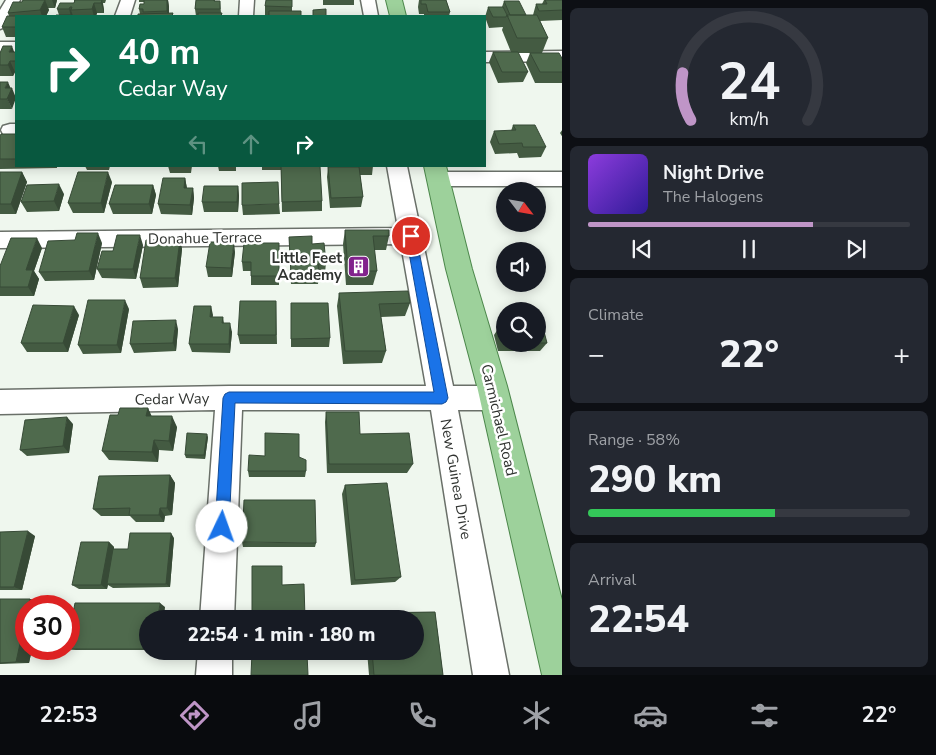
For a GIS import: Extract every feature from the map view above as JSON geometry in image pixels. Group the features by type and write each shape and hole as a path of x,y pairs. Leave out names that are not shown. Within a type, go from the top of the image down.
{"main road":[{"path":"394,0 398,15"},
{"name":"Carmichael Road","path":"437,173 459,269 494,398 561,675"}],"street":[{"path":"0,24 13,0"},
{"path":"123,15 128,0"},
{"path":"246,15 247,0"},
{"path":"368,0 371,15"},
{"path":"0,47 15,47"},
{"path":"486,57 562,56"},
{"name":"New Guinea Drive","path":"397,167 442,398 491,675"},
{"path":"437,173 562,179"},
{"name":"Donahue Terrace","path":"0,240 411,236"},
{"path":"217,610 229,398"},
{"name":"Cedar Way","path":"2,408 229,398 494,398"},
{"path":"214,675 215,660"}],"building":[{"path":"23,0 45,0 40,10 8,13 13,2 22,2"},
{"path":"75,0 102,0 101,3 94,3 92,9 71,10 72,7 70,7 69,9 57,9 60,3 74,3"},
{"path":"144,0 167,0 167,11 143,12 143,9 139,9 140,4 144,4"},
{"path":"196,0 220,1 220,9 195,9"},
{"path":"266,0 292,0 292,7 265,6"},
{"path":"421,0 446,0 450,12 428,12 426,4 421,4"},
{"path":"545,0 562,0 562,10 539,11 536,4 547,4"},
{"path":"504,1 519,1 526,15 510,15"},
{"path":"488,7 503,7 507,15 506,17 493,17"},
{"path":"326,9 326,15 313,15 313,10"},
{"path":"269,11 301,11 301,15 269,15"},
{"path":"173,13 172,15 138,14"},
{"path":"198,13 222,13 221,15 198,15"},
{"path":"507,15 537,15 548,38 517,38"},
{"path":"7,16 15,16 15,27 2,27"},
{"path":"3,46 12,46 9,52 15,52 15,61 10,61 8,65 0,65 0,53"},
{"path":"493,52 518,52 528,72 502,72"},
{"path":"530,53 559,53 562,58 562,72 540,72"},
{"path":"0,82 8,82 5,88 12,88 7,99 0,99"},
{"path":"513,125 535,125 546,147 523,147 522,143 499,144 494,131 516,130"},
{"path":"1,134 15,134 15,159 0,159"},
{"path":"281,167 320,167 322,201 282,202"},
{"path":"328,167 359,167 363,197 331,198"},
{"path":"0,172 22,172 11,204 0,204"},
{"path":"78,172 108,172 101,203 68,203"},
{"path":"163,178 185,178 184,188 193,188 190,205 158,204"},
{"path":"278,182 279,204 242,205 242,183"},
{"path":"59,184 54,201 21,202 27,185"},
{"path":"115,185 153,185 149,204 109,204"},
{"path":"204,186 238,186 237,202 202,202"},
{"path":"345,230 389,230 389,236 373,236 377,271 348,271"},
{"path":"77,233 98,233 89,271 39,272 48,241 75,240"},
{"path":"117,235 140,235 133,269 97,269 102,251 113,251"},
{"path":"312,236 312,244 324,243 326,263 318,264 319,274 291,275 289,237"},
{"path":"11,238 37,238 26,270 33,270 28,287 0,287 0,266"},
{"path":"146,240 180,240 175,278 140,278"},
{"path":"210,242 234,242 231,268 206,267"},
{"path":"244,243 279,243 279,276 251,276 251,262 242,262"},
{"path":"408,291 410,303 379,304 386,351 345,351 339,293"},
{"path":"88,300 125,300 117,345 78,345"},
{"path":"240,301 276,301 276,335 238,335"},
{"path":"291,303 328,303 330,338 291,339"},
{"path":"33,305 74,306 63,343 21,343"},
{"path":"194,306 211,306 210,317 223,317 222,323 230,323 229,344 189,344"},
{"path":"176,320 173,343 130,344 133,321"},
{"path":"120,408 148,408 146,416 172,416 169,441 154,440 152,452 102,451 110,415 118,415"},
{"path":"326,412 359,412 360,434 409,433 413,464 329,464"},
{"path":"67,417 63,446 20,450 25,420"},
{"path":"187,433 207,434 204,455 185,455"},
{"path":"265,433 299,434 299,457 306,460 306,471 248,471 249,455 265,456"},
{"path":"170,475 167,508 160,508 159,515 129,515 130,508 93,509 99,476"},
{"path":"387,483 401,577 355,580 345,485"},
{"path":"244,500 315,500 316,543 242,542"},
{"path":"28,531 14,587 0,587 0,532"},
{"path":"130,533 171,533 166,584 107,584 113,549 128,549"},
{"path":"81,542 109,542 101,585 72,585"},
{"path":"252,566 282,566 282,585 304,584 305,610 252,610"},
{"path":"0,599 15,599 16,662 0,663"},
{"path":"80,603 160,603 159,610 139,610 139,649 80,649"},
{"path":"424,612 435,612 443,675 374,675 373,660 424,660"},
{"path":"252,660 307,660 308,675 251,675"}],"place":[{"name":"Little Feet Academy","path":"358,267"}],"route":[{"path":"222,527 229,398 442,398 411,236"}]}
